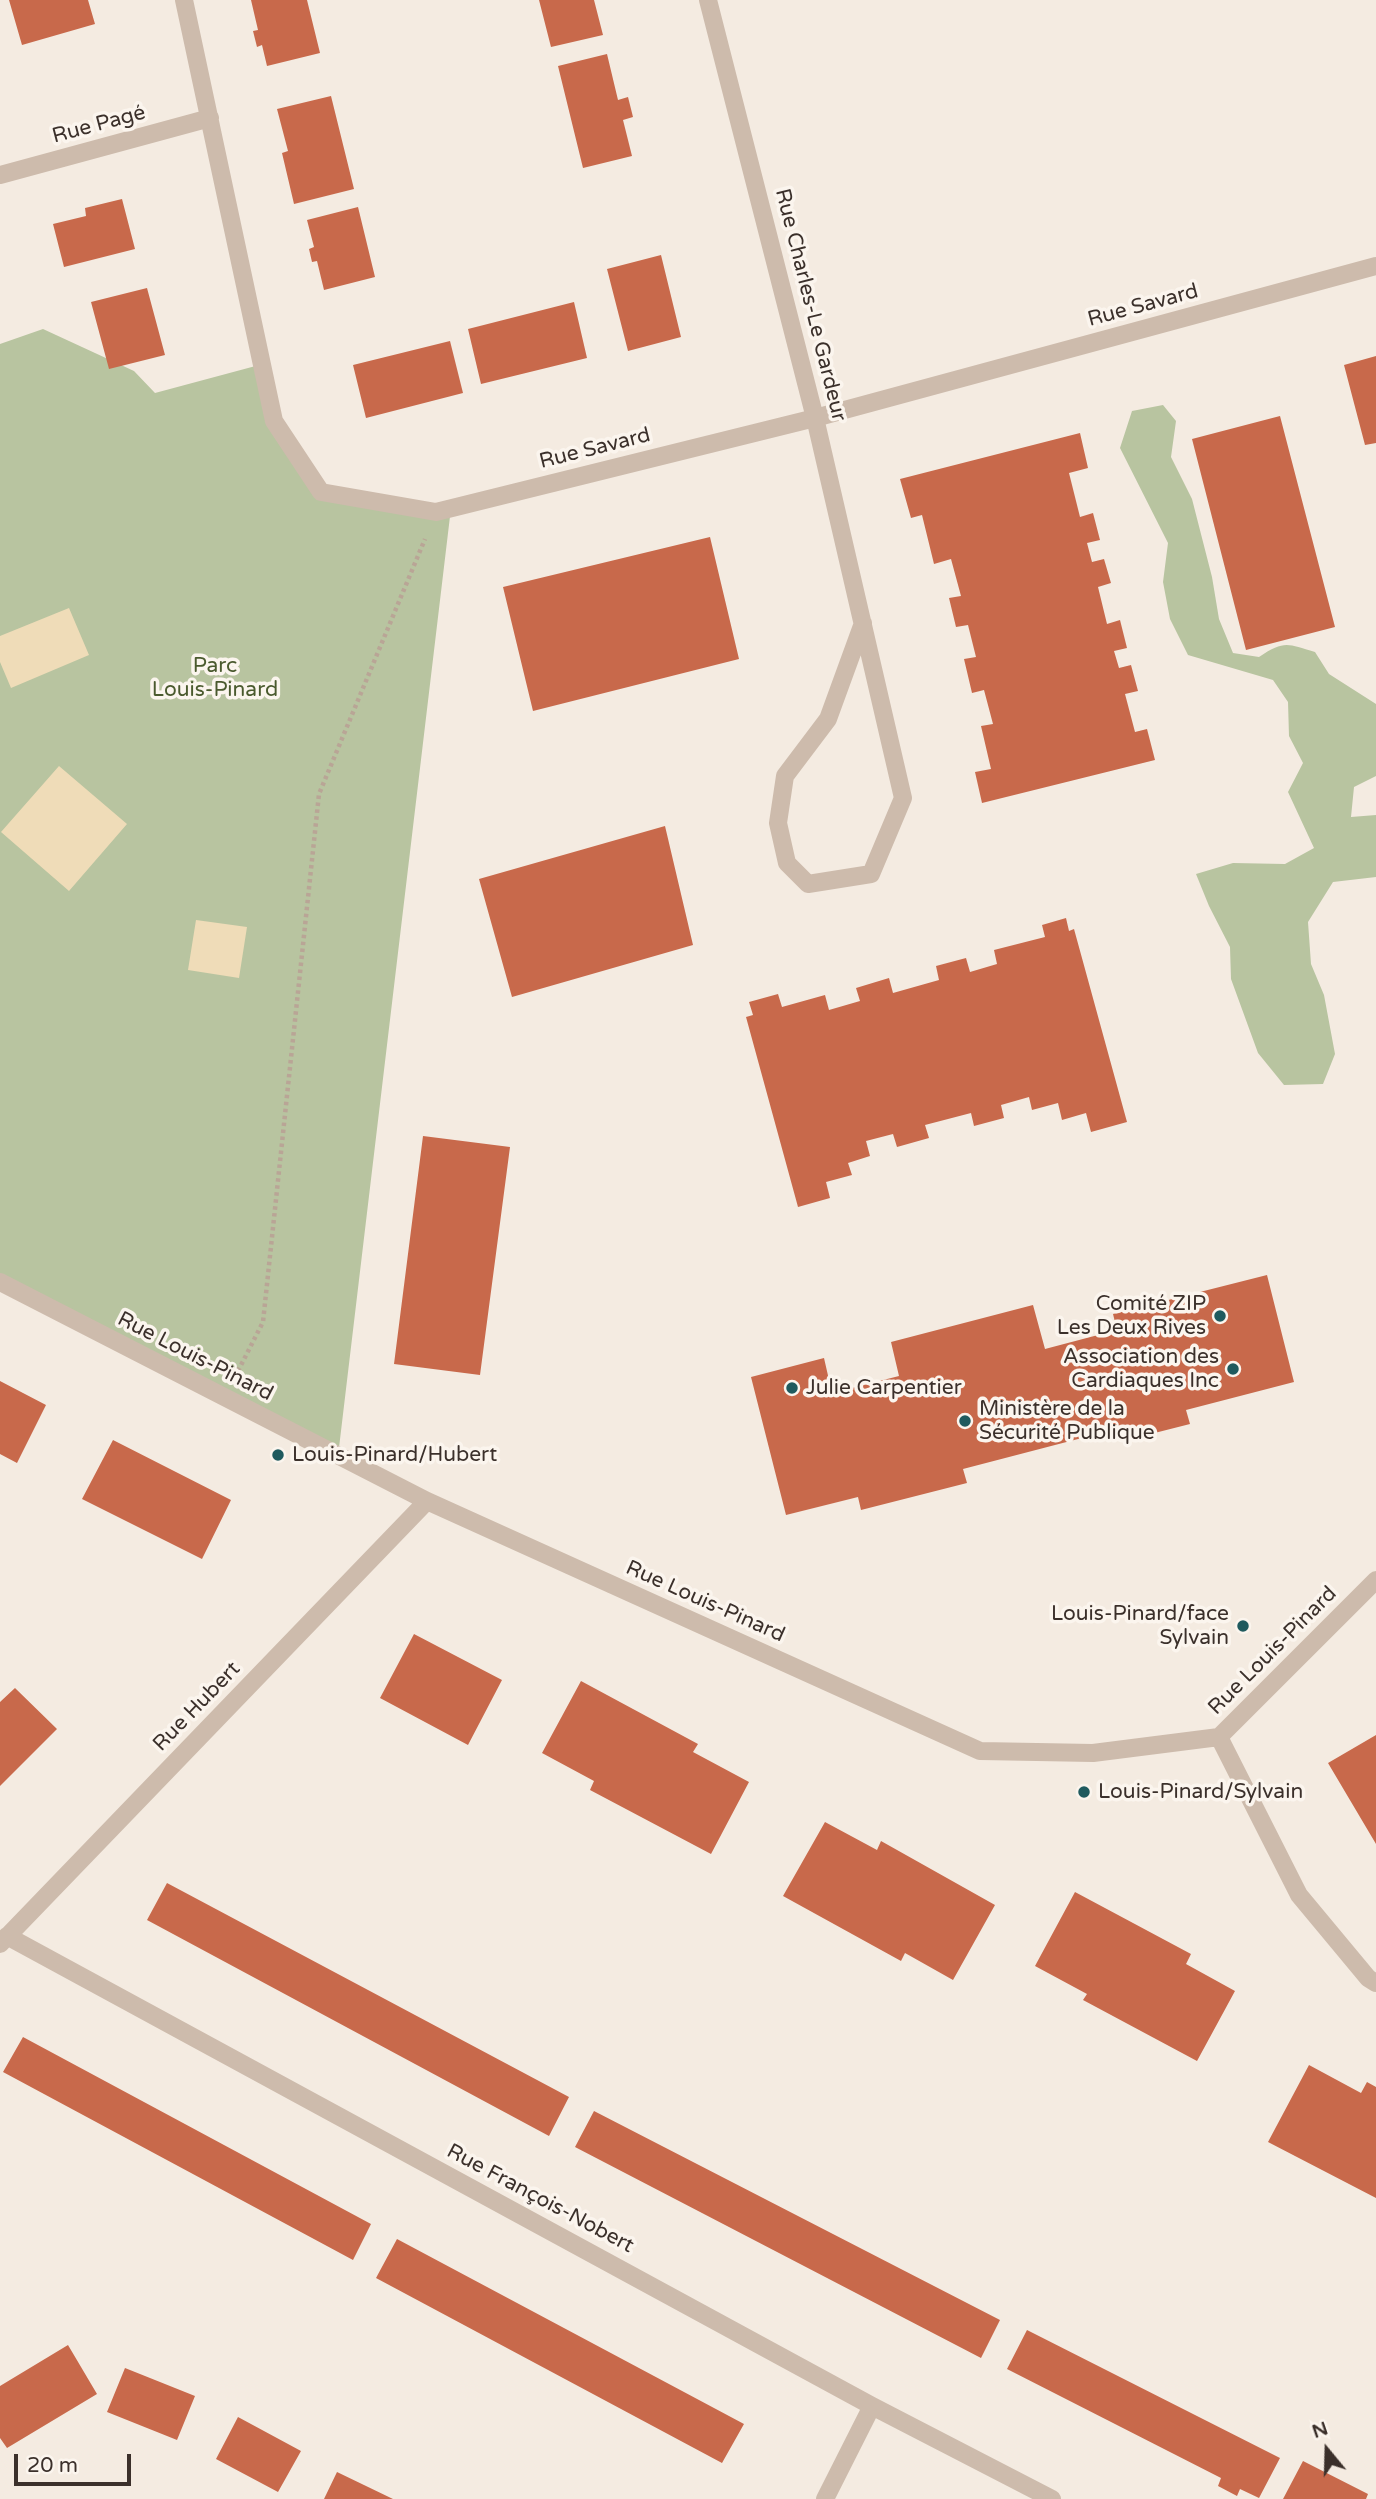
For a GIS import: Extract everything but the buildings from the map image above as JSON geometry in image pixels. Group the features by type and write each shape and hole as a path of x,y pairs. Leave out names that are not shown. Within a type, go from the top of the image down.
{"street":[{"name":"Rue Savard","path":"184,0 274,421 321,492 436,512 816,418 1376,266"},
{"name":"Rue Charles-Le Gardeur","path":"708,0 816,418 863,623 903,798 871,874 808,884 787,863 778,823 785,776 828,719 863,623"},
{"name":"Rue Pagé","path":"0,175 210,118"},
{"name":"Rue Louis-Pinard","path":"0,1282 427,1502 980,1751 1093,1753 1219,1737 1376,1580"},
{"name":"Rue Hubert","path":"4,1940 427,1502"},
{"path":"1219,1737 1299,1895 1368,1978 1376,1983"},
{"name":"Rue François-Nobert","path":"4,1940 872,2406 1052,2499"},
{"path":"825,2499 872,2406"}],"path":[{"path":"225,1398 263,1322 318,794 436,512"}],"green space":[{"name":"Parc Louis-Pinard","path":"43,329 134,371 155,393 263,364 274,421 321,492 451,508 338,1456 0,1282 0,344"},
{"path":"1163,405 1176,421 1171,457 1192,499 1212,577 1219,619 1233,653 1259,657 1286,645 1315,652 1329,674 1376,704 1376,776 1354,787 1351,817 1376,815 1376,877 1333,882 1308,922 1311,964 1324,995 1335,1054 1323,1084 1284,1085 1258,1053 1231,979 1230,947 1196,874 1233,863 1285,864 1314,848 1288,792 1303,763 1289,736 1288,702 1273,680 1188,655 1170,619 1163,582 1168,543 1120,448 1132,411"}],"sand":[{"path":"69,608 89,655 11,688 0,662 0,636"},
{"path":"59,766 127,824 69,891 1,832"},
{"path":"196,920 247,927 239,978 188,970"}],"place":[{"name":"Comité ZIP Les Deux Rives","path":"1220,1316"},
{"name":"Association des Cardiaques Inc","path":"1233,1369"},
{"name":"Julie Carpentier","path":"792,1388"},
{"name":"Ministère de la Sécurité Publique","path":"965,1421"},
{"name":"Louis-Pinard/Hubert","path":"278,1455"},
{"name":"Louis-Pinard/face Sylvain","path":"1243,1626"},
{"name":"Louis-Pinard/Sylvain","path":"1084,1792"}]}
